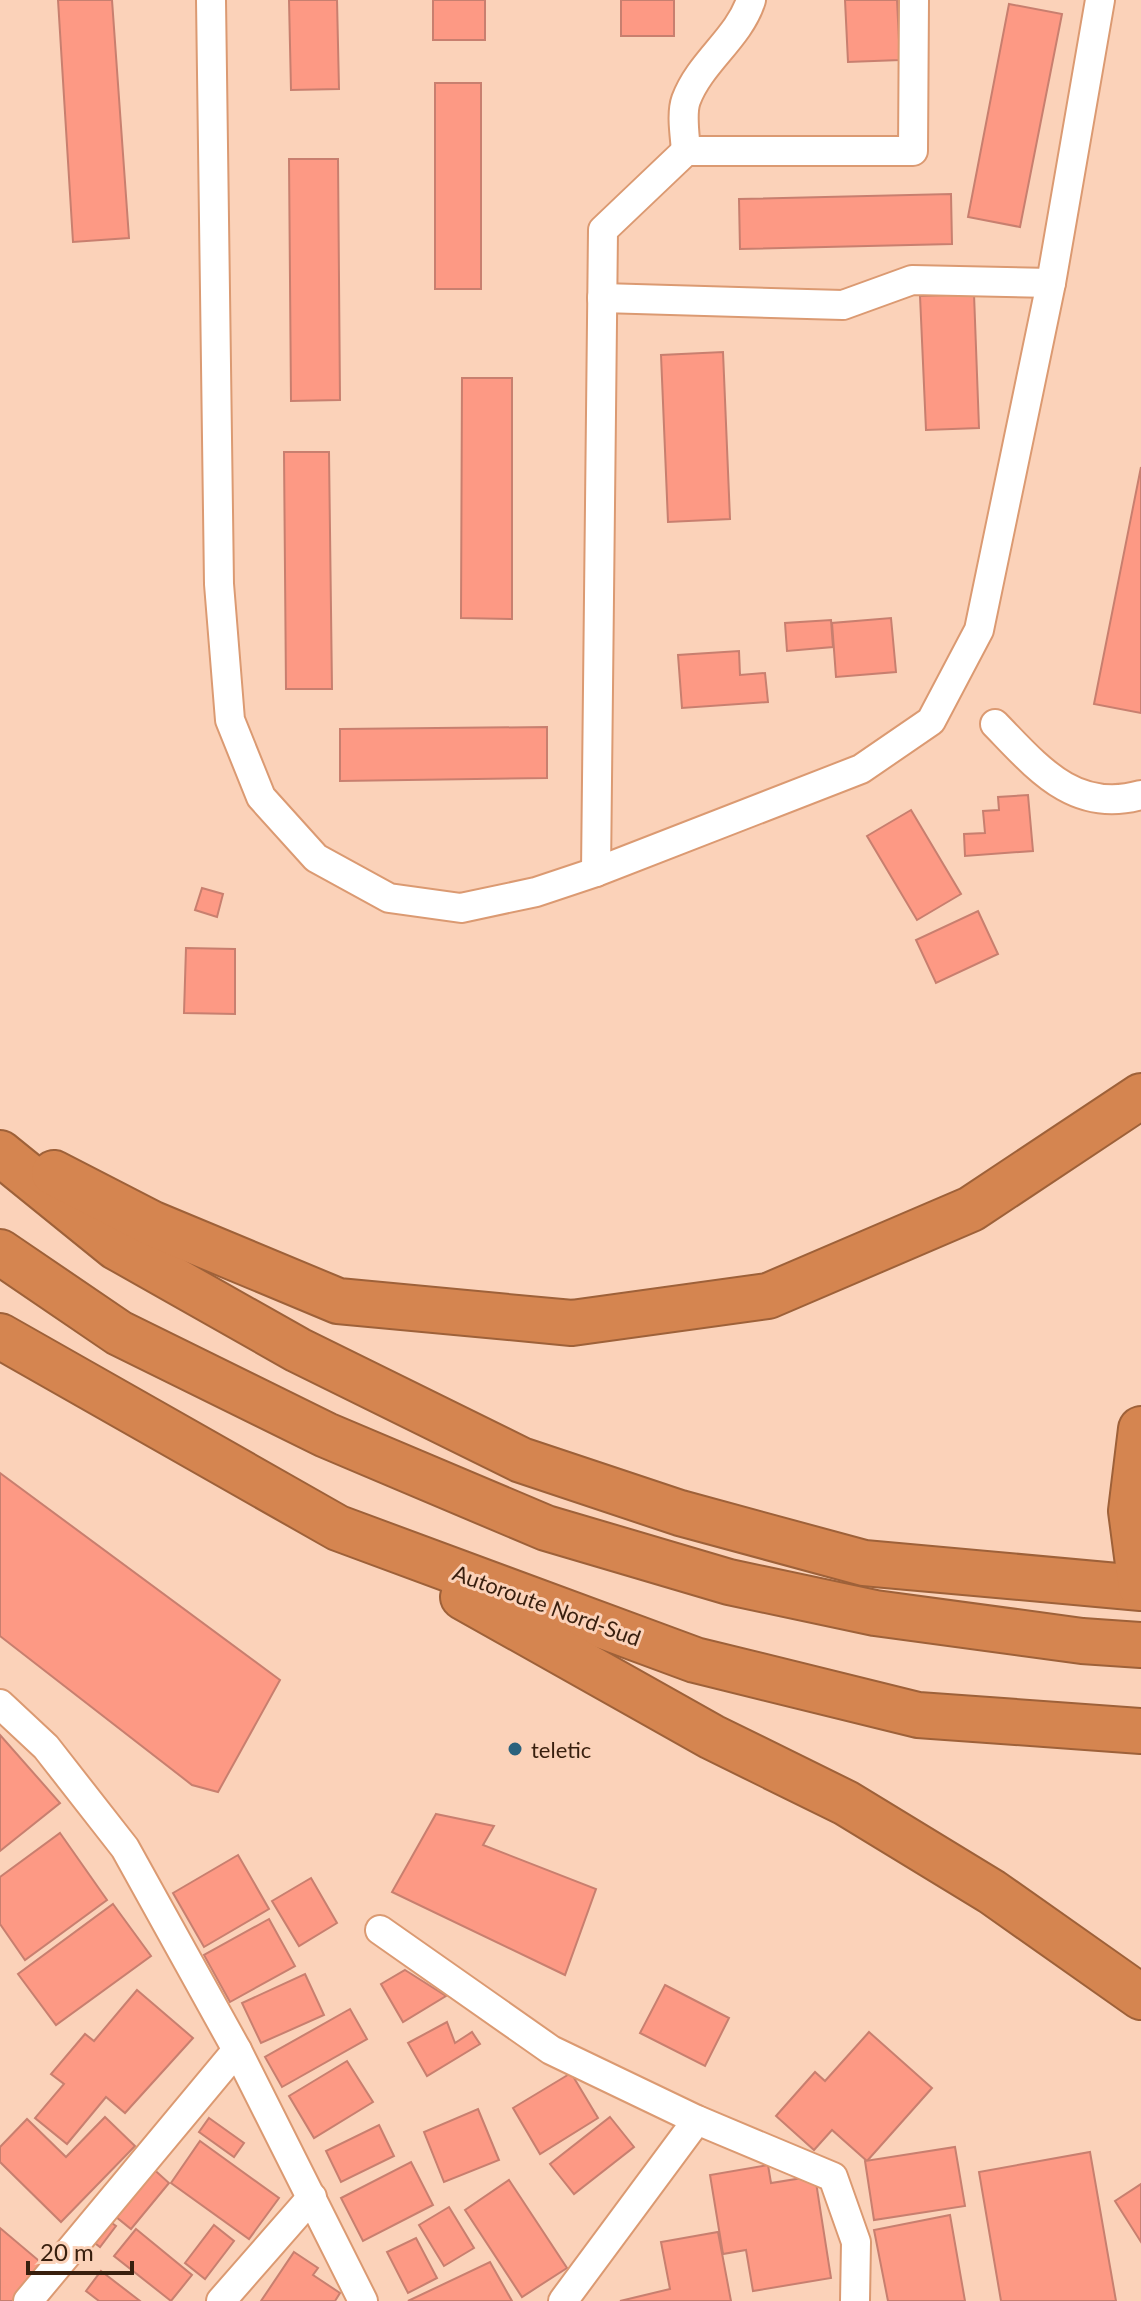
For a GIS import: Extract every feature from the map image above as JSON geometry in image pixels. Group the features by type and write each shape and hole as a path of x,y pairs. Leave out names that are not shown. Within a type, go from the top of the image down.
{"highway":[{"path":"0,1142 153,1224 338,1301 572,1323 768,1296 971,1209 1141,1096"},
{"path":"0,1153 116,1247 298,1350 521,1460 680,1513 864,1563 1141,1588 1131,1511 1141,1429"},
{"path":"0,1252 119,1333 326,1435 546,1528 729,1582 875,1613 1082,1641 1141,1645"},
{"name":"Autoroute Nord-Sud","path":"0,1336 338,1528 695,1660 918,1715 1120,1730"},
{"path":"338,1528 712,1737 846,1803 992,1892 1141,1997"}],"street":[{"path":"211,0 219,584 230,720 261,797 316,858 389,898 461,908 536,892 596,872 861,769 931,721 979,630 1051,283 1100,0"},
{"path":"686,151 685,103 695,83 746,15 751,0"},
{"path":"596,872 603,230 686,151 913,151 914,0"},
{"path":"602,298 843,305 912,280 1051,283"},
{"path":"995,724 1054,783 1076,795 1100,800 1141,795"},
{"path":"0,1704 46,1747 125,1848 237,2050 363,2301"},
{"path":"380,1930 551,2050 697,2120 833,2177 856,2242 855,2301"},
{"path":"28,2301 237,2050"},
{"path":"563,2301 697,2120"},
{"path":"221,2301 312,2197"}],"building":[{"path":"58,0 112,0 129,238 73,242"},
{"path":"289,0 337,0 339,89 291,90"},
{"path":"433,0 485,0 485,40 433,40"},
{"path":"621,0 674,0 674,36 621,36"},
{"path":"845,0 897,0 900,60 848,62"},
{"path":"1009,4 1062,14 1020,227 968,217"},
{"path":"435,83 481,83 481,289 435,289"},
{"path":"289,159 338,159 340,400 291,401"},
{"path":"951,194 952,244 740,249 739,199"},
{"path":"974,294 979,428 926,430 920,296"},
{"path":"723,352 730,519 668,522 661,355"},
{"path":"462,378 512,378 512,619 461,618"},
{"path":"284,452 329,452 332,689 286,689"},
{"path":"1141,467 1141,713 1094,704"},
{"path":"891,618 896,672 836,677 832,623"},
{"path":"831,620 833,647 787,651 785,623"},
{"path":"739,651 740,675 765,673 768,702 682,708 678,655"},
{"path":"547,727 547,778 340,781 340,729"},
{"path":"1028,795 1033,851 965,856 964,834 985,833 983,811 999,810 998,797"},
{"path":"911,810 961,894 917,920 867,836"},
{"path":"202,888 223,894 217,917 195,910"},
{"path":"978,911 998,954 936,983 916,940"},
{"path":"186,948 235,949 235,1014 184,1013"},
{"path":"0,1473 280,1680 218,1792 192,1785 0,1636"},
{"path":"0,1735 60,1803 0,1851"},
{"path":"436,1814 494,1826 483,1845 596,1889 565,1975 392,1892"},
{"path":"60,1833 107,1900 25,1960 0,1924 0,1877"},
{"path":"238,1855 269,1909 204,1947 173,1893"},
{"path":"311,1878 337,1923 299,1946 272,1901"},
{"path":"113,1904 151,1956 56,2025 18,1974"},
{"path":"269,1919 295,1966 230,2002 204,1955"},
{"path":"405,1970 446,1996 403,2022 381,1984"},
{"path":"305,1974 324,2015 261,2043 242,2003"},
{"path":"665,1985 729,2018 705,2066 640,2033"},
{"path":"137,1990 193,2038 125,2113 106,2097 67,2144 35,2118 64,2084 51,2074 85,2034 94,2041"},
{"path":"350,2009 367,2039 282,2087 265,2057"},
{"path":"447,2022 455,2043 472,2032 480,2044 427,2076 408,2043"},
{"path":"869,2032 932,2088 867,2161 832,2130 814,2150 776,2116 815,2072 825,2081"},
{"path":"347,2061 373,2102 314,2138 289,2096"},
{"path":"571,2073 598,2118 540,2154 513,2108"},
{"path":"478,2109 499,2160 444,2182 424,2132"},
{"path":"105,2117 135,2146 61,2222 0,2162 0,2147 27,2119 66,2157"},
{"path":"610,2117 634,2147 574,2194 550,2164"},
{"path":"209,2118 244,2143 234,2157 199,2132"},
{"path":"379,2125 394,2156 341,2182 326,2151"},
{"path":"200,2141 279,2198 249,2239 171,2183"},
{"path":"955,2147 965,2206 874,2220 865,2161"},
{"path":"1090,2152 1116,2301 1001,2301 979,2172"},
{"path":"411,2162 433,2205 363,2241 341,2198"},
{"path":"149,2165 169,2183 131,2229 110,2212"},
{"path":"768,2165 771,2183 815,2176 831,2278 753,2291 746,2250 723,2254 710,2175"},
{"path":"509,2180 567,2268 522,2297 465,2210"},
{"path":"1141,2184 1141,2242 1115,2201"},
{"path":"449,2207 474,2248 444,2266 419,2225"},
{"path":"950,2215 965,2301 888,2301 874,2230"},
{"path":"102,2216 116,2226 100,2247 87,2237"},
{"path":"214,2225 234,2241 205,2279 185,2263"},
{"path":"0,2228 44,2265 14,2301 0,2301"},
{"path":"136,2229 192,2275 171,2301 114,2256"},
{"path":"718,2232 731,2301 620,2301 670,2289 661,2242"},
{"path":"416,2238 437,2278 408,2293 387,2252"},
{"path":"294,2252 318,2268 313,2275 340,2293 335,2301 261,2301"},
{"path":"490,2262 512,2301 408,2301"},
{"path":"101,2271 140,2301 99,2301 86,2291"}],"place":[{"name":"teletic","path":"515,1749"}]}
